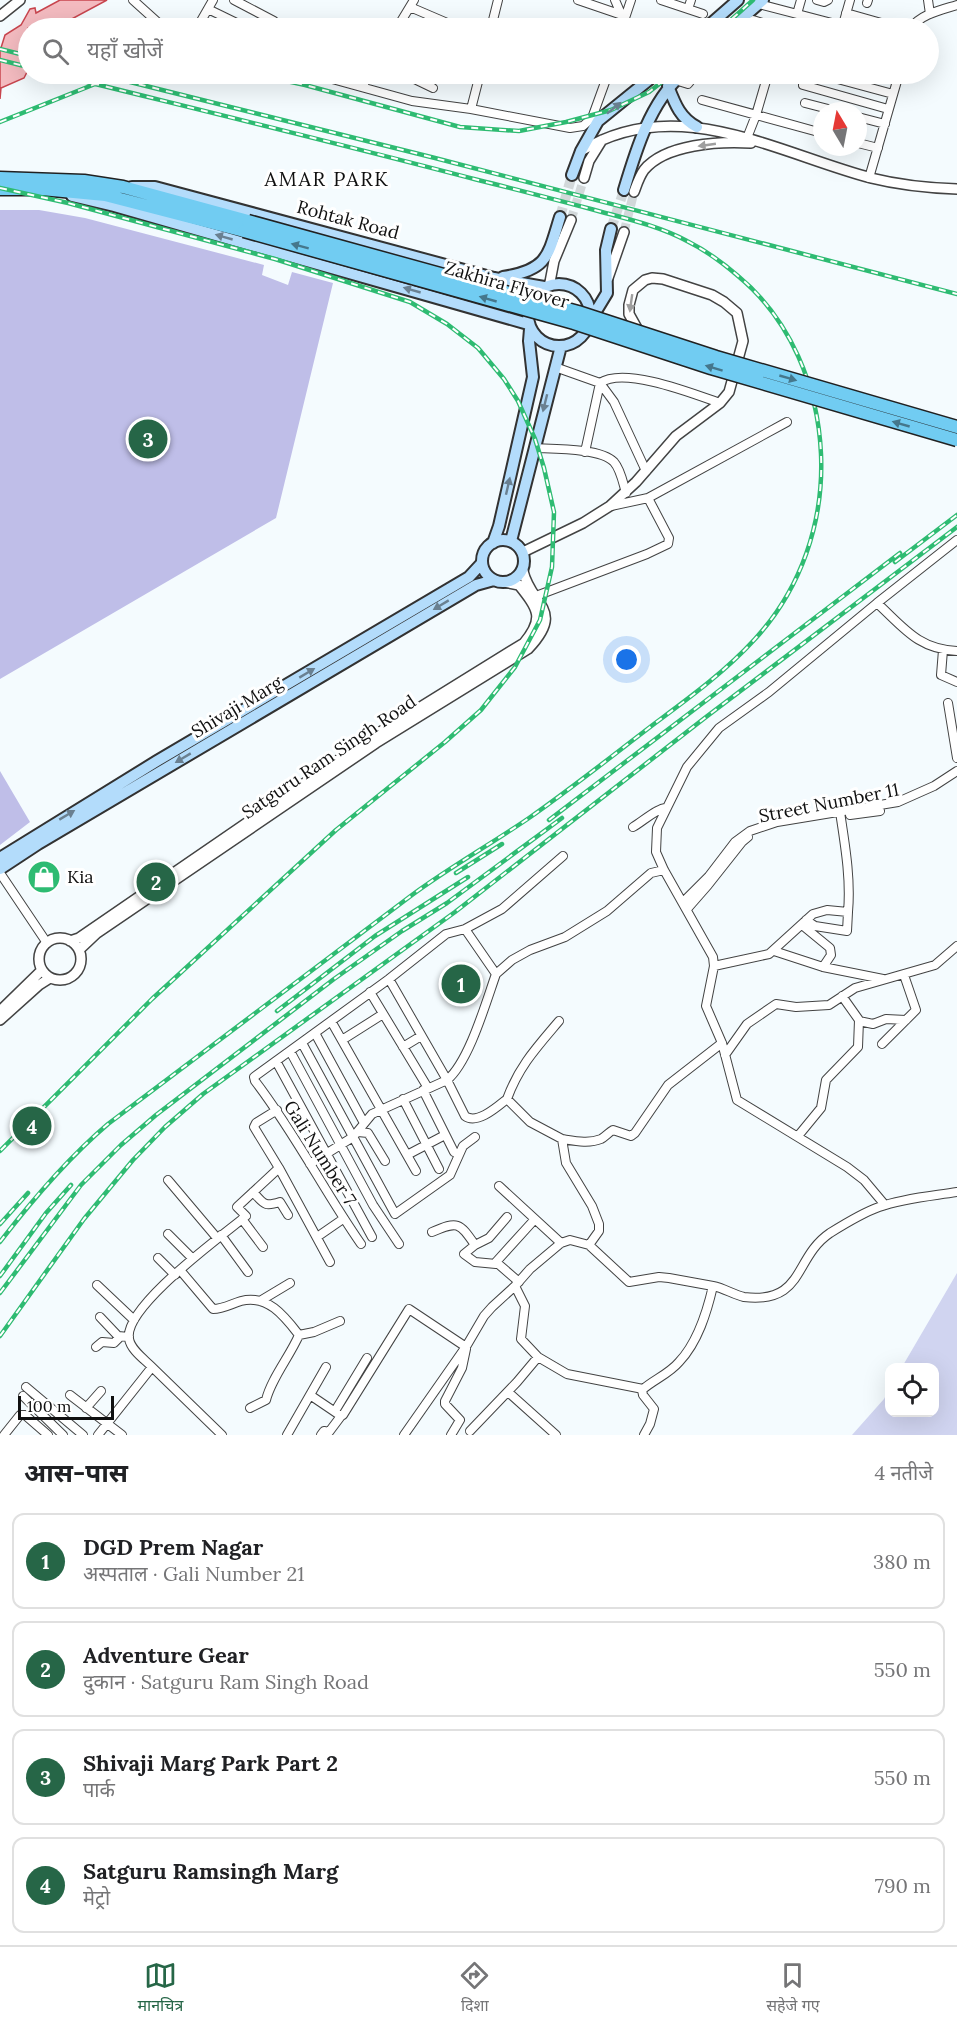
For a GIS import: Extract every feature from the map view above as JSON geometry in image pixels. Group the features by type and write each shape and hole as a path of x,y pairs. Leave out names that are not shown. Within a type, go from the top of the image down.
{"main road":[{"path":"717,18 738,0"},
{"path":"743,18 761,2"},
{"path":"572,175 598,121 644,84"},
{"path":"629,191 636,149 673,84"},
{"path":"676,84 681,116 697,127"},
{"name":"Rohtak Road","path":"0,178 84,181 123,187 155,187 494,278 548,286"},
{"name":"Zakhira Flyover","path":"123,187 246,226 574,323 711,368 957,440"},
{"path":"0,189 42,189 114,206 529,327 543,342 561,346 569,345 582,335 607,293 606,250 611,230"},
{"name":"Zakhira Flyover","path":"42,189 83,191 246,226 578,312 716,357 957,427"},
{"path":"494,278 514,275 540,265 548,256 552,256 565,218"},
{"path":"493,543 499,526 533,377 527,314 530,303 535,294 548,286 562,284 580,292 587,301 590,321"},
{"path":"511,541 561,346"},
{"path":"502,540 511,541 523,552 525,562 523,571 515,579 499,581 486,573 482,563 483,555 493,543 502,540"},
{"name":"Shivaji Marg","path":"0,858 148,767 469,577 482,563"},
{"name":"Shivaji Marg","path":"0,871 38,844 476,585 499,581"}],"street":[{"path":"0,16 19,0"},
{"path":"203,18 213,0"},
{"path":"234,0 268,18"},
{"path":"494,18 498,0"},
{"path":"578,0 613,18"},
{"path":"615,0 622,18"},
{"path":"626,18 631,0"},
{"path":"661,0 676,2 703,15"},
{"path":"688,9 691,0"},
{"path":"797,14 801,0"},
{"path":"817,0 824,2 828,0"},
{"path":"846,18 850,0"},
{"path":"928,0 930,14"},
{"path":"134,1 153,18"},
{"path":"761,2 811,18"},
{"path":"404,18 412,4 439,18"},
{"path":"923,18 957,5"},
{"path":"208,9 226,18"},
{"path":"846,13 864,18"},
{"path":"351,84 412,101 471,109 564,127 583,126 592,118 604,84"},
{"path":"425,84 433,88"},
{"path":"471,109 478,84"},
{"path":"747,138 765,84"},
{"path":"803,84 888,109"},
{"path":"856,84 893,94"},
{"path":"869,178 896,84"},
{"path":"702,100 813,131"},
{"path":"805,103 813,105"},
{"path":"867,119 885,124"},
{"path":"582,151 604,137 646,128 697,127 747,138 869,178 911,186 957,189"},
{"path":"584,178 589,161 604,137"},
{"path":"629,191 646,168 671,152 722,143 765,144"},
{"path":"867,145 878,148"},
{"path":"607,279 624,232"},
{"path":"548,286 552,256"},
{"path":"523,552 583,523 610,507 626,493 685,428 720,403 729,392 743,341 737,313 724,302 663,279 645,280 633,290 629,305 629,314 639,332"},
{"path":"555,367 600,382 614,402 646,471"},
{"path":"600,382 608,379 627,379 654,382 720,403"},
{"path":"585,452 600,382"},
{"path":"610,507 648,498 787,422"},
{"path":"534,448 602,455 612,460 619,469 626,493"},
{"path":"536,596 666,545 669,538 648,498"},
{"path":"885,1205 874,1190 855,1172 736,1100 722,1043 706,1006 714,966 709,950 663,870 656,852 657,828 687,767 719,728 769,692 957,540"},
{"name":"Satguru Ram Singh Road","path":"79,950 97,933 375,743 528,650 544,629 546,616 536,596 525,582 523,571"},
{"name":"Satguru Ram Singh Road","path":"70,941 79,938 372,737 524,643 536,628 537,617 532,602 519,585 499,581"},
{"path":"877,603 919,642 943,650 957,651"},
{"path":"943,650 941,675 957,682"},
{"path":"948,704 957,758"},
{"name":"Street Number 11","path":"685,906 741,836 777,822 840,814 895,803 934,786 957,771"},
{"path":"633,827 658,809 665,808"},
{"path":"804,922 847,931 849,900 840,814"},
{"path":"372,1237 276,1060 389,979 446,934 465,929 502,909 563,856"},
{"path":"310,1164 355,1134 370,1116 447,1080 456,1072 465,1055 496,974 512,960 530,950 565,937 607,910 651,873 663,870"},
{"path":"0,871 47,943"},
{"path":"714,966 774,951 813,914 827,910 848,912"},
{"path":"804,922 830,948 831,955 823,967"},
{"path":"465,929 496,974"},
{"path":"54,939 62,939 70,941 79,950 81,960 72,976 58,980 50,978 42,970 39,961 40,951 47,943 54,939"},
{"path":"725,1056 747,1024 776,1004 796,1007 829,1005 855,988 935,965 957,946"},
{"path":"774,951 823,967 887,979"},
{"path":"0,1011 42,970"},
{"path":"882,1044 916,1010 904,975"},
{"path":"0,1020 50,978"},
{"path":"389,979 468,1119 475,1119 507,1099 523,1064 559,1021"},
{"path":"370,992 403,1047 454,1152"},
{"path":"798,1136 821,1108 826,1080 858,1047 859,1021 842,996"},
{"path":"342,1040 383,1014"},
{"path":"859,1021 873,1023 886,1018 906,1020"},
{"path":"331,1021 416,1171"},
{"path":"315,1033 364,1123"},
{"path":"403,1047 422,1036"},
{"path":"302,1043 355,1134 395,1214 450,1175 463,1146 475,1137"},
{"path":"507,1099 530,1122 562,1139 581,1143 601,1138 613,1130 631,1136 668,1085 722,1043"},
{"path":"290,1051 373,1205 399,1244"},
{"name":"Gali Number 7","path":"276,1060 254,1077 255,1081 277,1110 343,1219 361,1244"},
{"path":"403,1100 439,1169"},
{"path":"277,1110 254,1127 330,1262"},
{"path":"355,1134 368,1133 385,1161"},
{"path":"407,1155 446,1134"},
{"path":"562,1139 566,1163 592,1206 599,1224 599,1231 589,1245"},
{"path":"96,1347 102,1342 114,1343 124,1337 148,1299 192,1258 246,1216 237,1207 279,1168"},
{"path":"168,1180 248,1272"},
{"path":"499,1186 561,1243"},
{"path":"253,1192 265,1205 271,1206 280,1202 288,1215"},
{"path":"404,1435 467,1346 484,1316 530,1269 561,1243 570,1240 589,1245 629,1282 659,1277 669,1278 713,1286 743,1297 766,1296 783,1292 792,1285 823,1238 859,1216 885,1205 957,1192"},
{"path":"507,1216 489,1238 464,1254 475,1262 496,1264 517,1284 525,1306 521,1339 538,1357 567,1374 643,1389 679,1363 684,1356 706,1313 713,1286"},
{"path":"242,1219 263,1247"},
{"path":"317,1237 343,1219"},
{"path":"496,1264 496,1260 535,1219"},
{"path":"432,1232 448,1225 459,1226 475,1245"},
{"path":"168,1234 192,1258"},
{"path":"158,1258 177,1272 213,1309 220,1309 243,1300 260,1301 283,1313 299,1335"},
{"path":"260,1301 290,1283"},
{"path":"97,1285 134,1320"},
{"path":"338,1413 370,1374 409,1309 467,1346"},
{"path":"100,1317 124,1337 222,1435"},
{"path":"299,1335 314,1332 340,1321"},
{"path":"250,1408 267,1400 268,1391 299,1335"},
{"path":"451,1435 460,1420 445,1401 462,1368 467,1346"},
{"path":"470,1431 538,1357"},
{"path":"321,1435 324,1431 329,1432 367,1358"},
{"path":"98,1435 152,1367"},
{"path":"287,1435 326,1367"},
{"path":"26,1387 83,1435"},
{"path":"643,1389 643,1395 654,1409 644,1435"},
{"path":"86,1408 101,1391"},
{"path":"508,1392 556,1435"},
{"path":"70,1395 122,1435"},
{"path":"310,1395 338,1413"},
{"path":"23,1396 63,1435"},
{"path":"4,1435 20,1415 25,1415 48,1435"}],"shaded area":[{"path":"60,0 107,0 74,18 25,18 30,9 35,8 36,13"},
{"path":"18,27 18,81 1,88 0,99 0,51 5,35"},
{"path":"0,210 39,210 85,218 264,265 262,275 288,285 292,272 333,283 276,518 0,679"},
{"path":"0,771 30,822 0,845"},
{"path":"957,1273 957,1435 852,1435 885,1397 885,1417 939,1417 939,1363 904,1363"}],"tunnel":[{"path":"560,217 572,175"},
{"path":"571,220 584,178"},
{"path":"611,229 624,190"},
{"path":"624,232 634,192"}],"railway":[{"path":"733,18 753,0"},
{"path":"0,49 18,54"},
{"path":"0,60 18,64"},
{"path":"0,122 95,84"},
{"path":"0,1242 51,1180 108,1124 412,895 561,795 731,663 771,619 797,576 814,529 821,479 819,429 814,404 798,356 787,334 757,294 738,276 707,253 676,235 591,209 96,84"},
{"path":"138,84 435,158 957,294"},
{"path":"300,84 460,127 519,131 611,110 649,92 659,84"},
{"path":"0,188 68,203 275,259 410,302 447,324 478,348 504,379 518,401 535,439 554,512 552,567 540,620 515,667 481,710 336,830 152,999 0,1151"},
{"path":"895,562 957,515"},
{"path":"0,1336 84,1219 133,1160 165,1127 203,1094 455,912 706,717 957,527"},
{"path":"549,820 900,553"},
{"path":"0,1293 81,1185 121,1145 156,1115 334,979 402,931 447,903 562,818"},
{"path":"456,873 502,844"},
{"path":"277,1011 375,936 468,877"},
{"path":"0,1276 46,1213 71,1185"},
{"path":"0,1224 28,1193"}],"place":[{"name":"Shivaji Marg Park Part 2","path":"148,439"},
{"name":"Kia","path":"44,877"},
{"name":"Adventure Gear","path":"156,882"},
{"name":"DGD Prem Nagar","path":"461,984"},
{"name":"Satguru Ramsingh Marg","path":"32,1126"}],"district":[{"name":"AMAR PARK","path":"327,179"}]}
